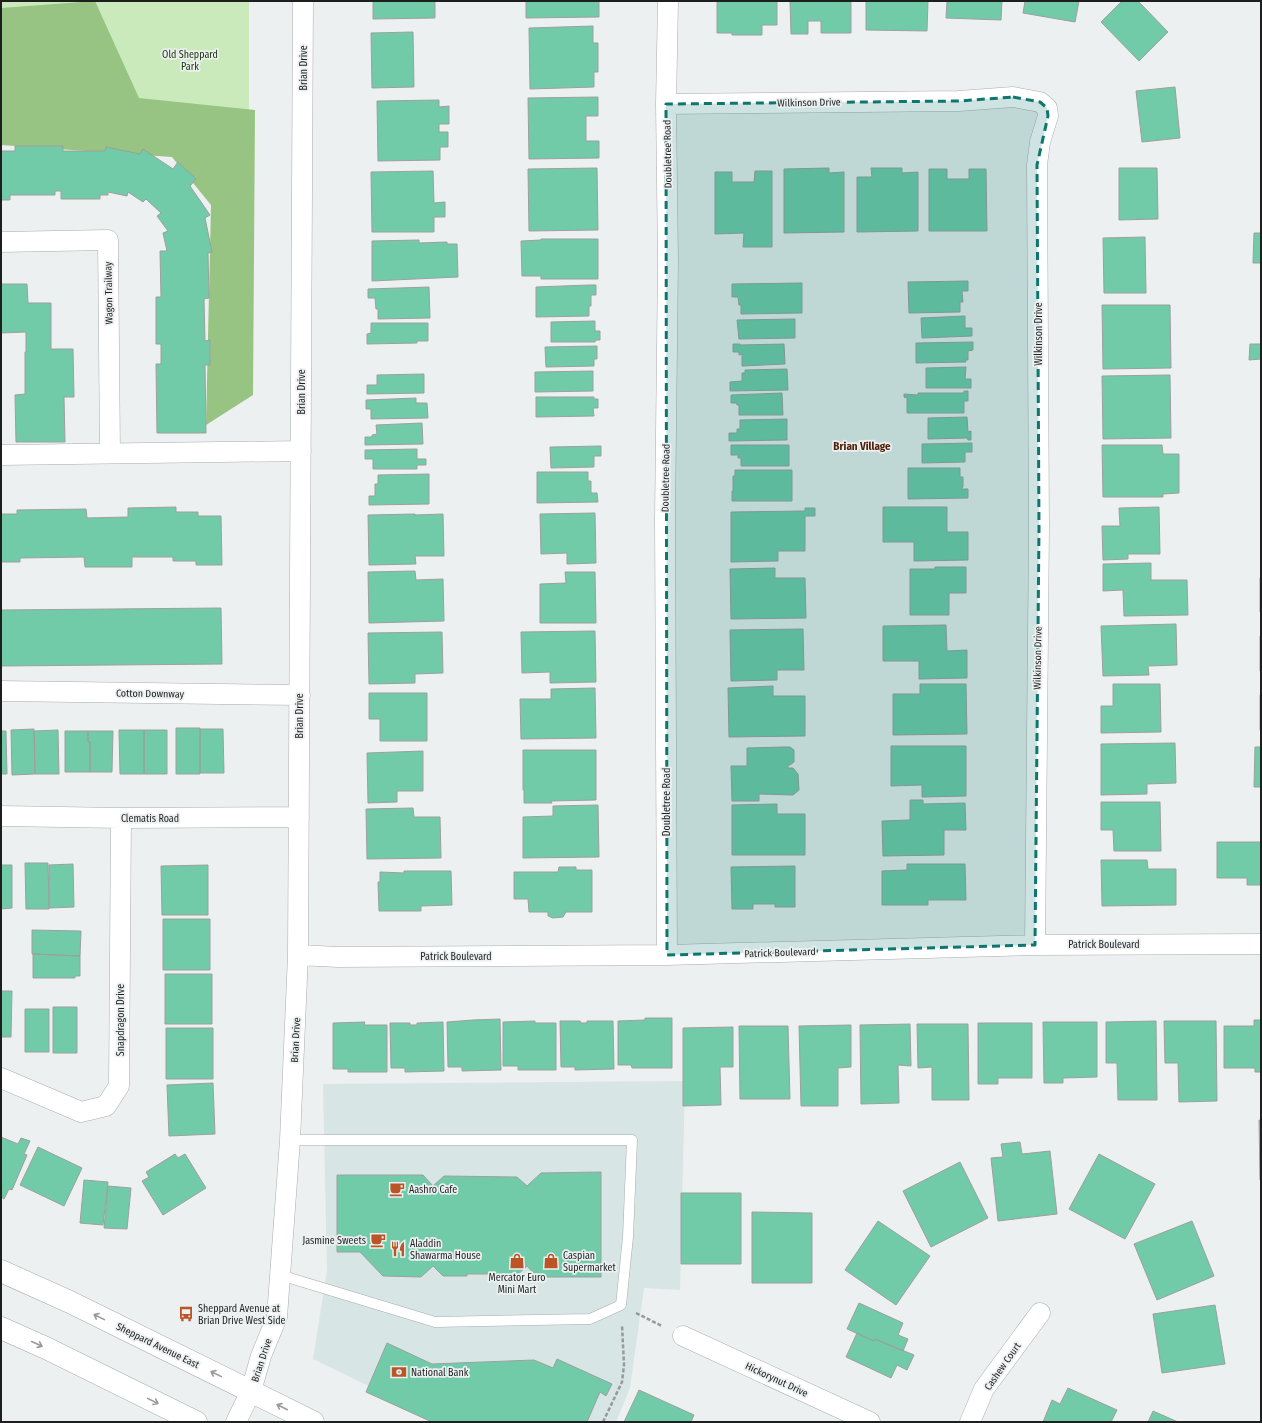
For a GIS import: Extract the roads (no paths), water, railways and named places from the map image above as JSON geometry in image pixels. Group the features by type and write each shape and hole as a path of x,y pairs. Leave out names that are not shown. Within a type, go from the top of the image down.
{"main road":[{"name":"Sheppard Avenue East","path":"1,1271 77,1306 313,1422"},
{"path":"1,1328 46,1348 196,1422"}],"street":[{"name":"Brian Drive","path":"236,1422 251,1391 261,1356 277,1317 290,1140 298,955 304,1"},
{"name":"Doubletree Road","path":"667,955 665,519 668,261 666,104 668,1"},
{"name":"Wilkinson Drive","path":"666,104 959,101 1013,97 1040,102 1046,108 1048,116 1040,142 1037,165 1039,528 1035,944"},
{"name":"Wagon Trailway","path":"1,242 108,240 110,453"},
{"path":"1,455 301,452"},
{"name":"Cotton Downway","path":"1,691 300,695"},
{"name":"Clematis Road","path":"1,816 121,818 299,817"},
{"name":"Snapdragon Drive","path":"1,1078 81,1112 106,1106 119,1086 121,818"},
{"name":"Patrick Boulevard","path":"298,955 338,957 667,955 1035,944 1261,944"},
{"name":"Cashew Court","path":"970,1422 984,1389 1040,1313"},
{"name":"Hickorynut Drive","path":"683,1336 870,1422"}],"lane":[{"path":"280,1275 435,1322 590,1318 621,1305 628,1237 632,1140 290,1140"}],"place":[{"name":"Aashro Cafe","path":"397,1189"},
{"name":"Jasmine Sweets","path":"378,1240"},
{"name":"Aladdin Shawarma House","path":"398,1249"},
{"name":"Mercator Euro Mini Mart","path":"517,1261"},
{"name":"Caspian Supermarket","path":"551,1261"},
{"name":"Sheppard Avenue at Brian Drive West Side","path":"186,1314"},
{"name":"National Bank","path":"399,1372"}],"district":[{"name":"Brian Village","path":"862,446"}],"park label":[{"name":"Old Sheppard Park","path":"190,60"}]}
